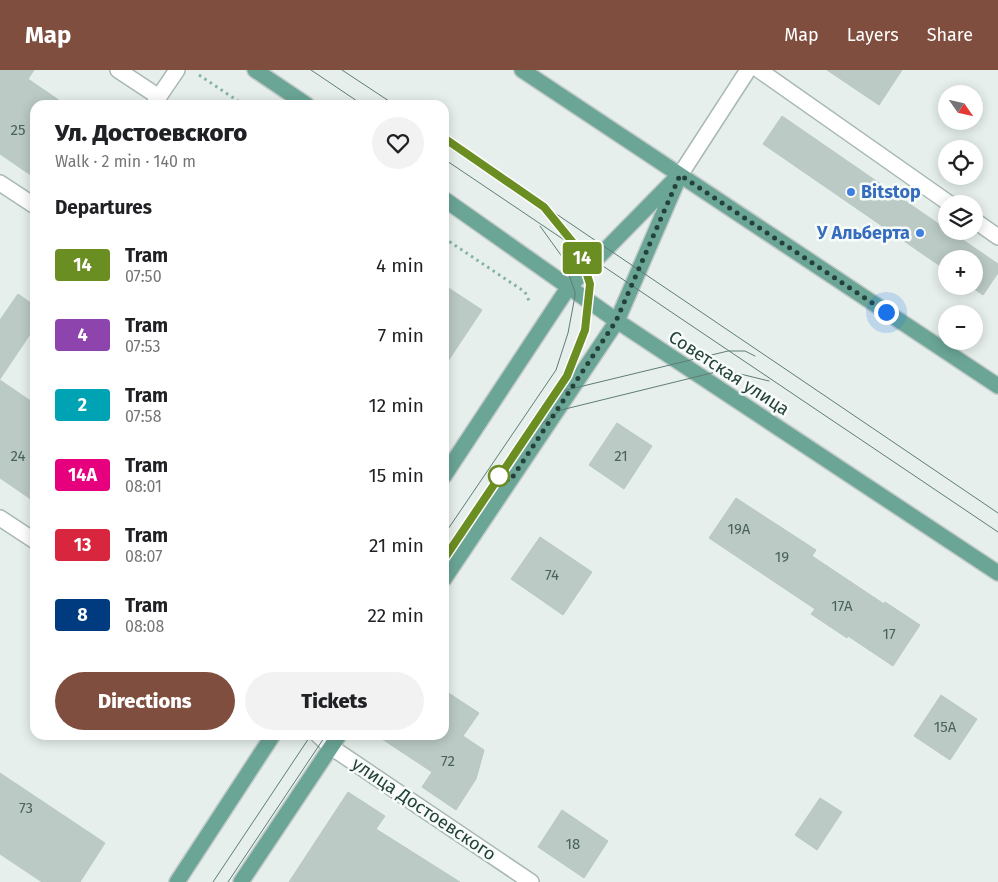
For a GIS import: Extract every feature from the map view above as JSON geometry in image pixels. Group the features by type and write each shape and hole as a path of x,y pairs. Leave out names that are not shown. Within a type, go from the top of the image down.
{"main road":[{"path":"255,70 300,100"},
{"path":"522,70 998,386"},
{"path":"449,468 568,288 680,175"},
{"path":"449,572 616,321 680,175"},
{"name":"Советская улица","path":"449,203 616,321 998,573"},
{"path":"177,882 270,740"},
{"path":"242,882 335,741"}],"street":[{"path":"118,70 155,100"},
{"path":"157,100 177,70"},
{"path":"680,175 748,70"},
{"path":"759,70 938,196"},
{"path":"0,183 30,203"},
{"path":"983,226 998,237"},
{"path":"0,518 30,538"},
{"name":"улица Достоевского","path":"335,741 531,882"}],"path":[{"path":"192,70 237,100"},
{"path":"449,241 526,292 533,309"}],"building":[{"path":"0,70 34,70 28,79 59,100 30,100 30,175 0,154"},
{"path":"827,70 902,70 879,105"},
{"path":"782,116 938,223 938,240 963,240 978,250 938,250 938,264 763,144"},
{"path":"983,254 998,264 998,273 983,295"},
{"path":"449,288 482,310 449,360"},
{"path":"18,294 30,302 30,334 0,379 0,320"},
{"path":"0,380 30,401 30,499 0,478"},
{"path":"617,423 652,446 624,489 589,465"},
{"path":"736,498 816,550 812,556 884,604 885,602 920,625 893,666 811,614 815,609 709,538"},
{"path":"540,537 592,572 563,615 511,579"},
{"path":"449,693 479,713 463,736 484,750 476,779 456,810 422,787 432,772 384,740 449,740"},
{"path":"941,695 977,719 950,760 914,736"},
{"path":"0,773 105,843 80,882 42,882 0,854"},
{"path":"348,792 385,816 376,829 460,882 289,882"},
{"path":"820,798 842,812 817,850 795,835"},
{"path":"562,810 608,841 584,878 538,847"}],"tram line":[{"path":"311,70 356,100"},
{"path":"342,70 387,100"},
{"path":"449,141 998,513"},
{"name":"14","path":"449,141 544,207 579,250 590,284 585,330 567,376 449,551"},
{"path":"449,162 998,532"},
{"path":"449,552 567,376 585,330 589,283 579,250 552,217"},
{"path":"449,528 556,370 568,333 575,292 563,258 540,226"},
{"path":"554,393 728,351 745,351 755,356"},
{"path":"534,429 561,410 724,370 769,381"},
{"path":"213,882 308,740"},
{"path":"228,882 323,740"}],"place":[{"name":"Bitstop","path":"851,192"},
{"name":"У Альберта","path":"920,233"}],"route":[{"path":"499,476 510,481 616,321 680,175 886,312"}]}
